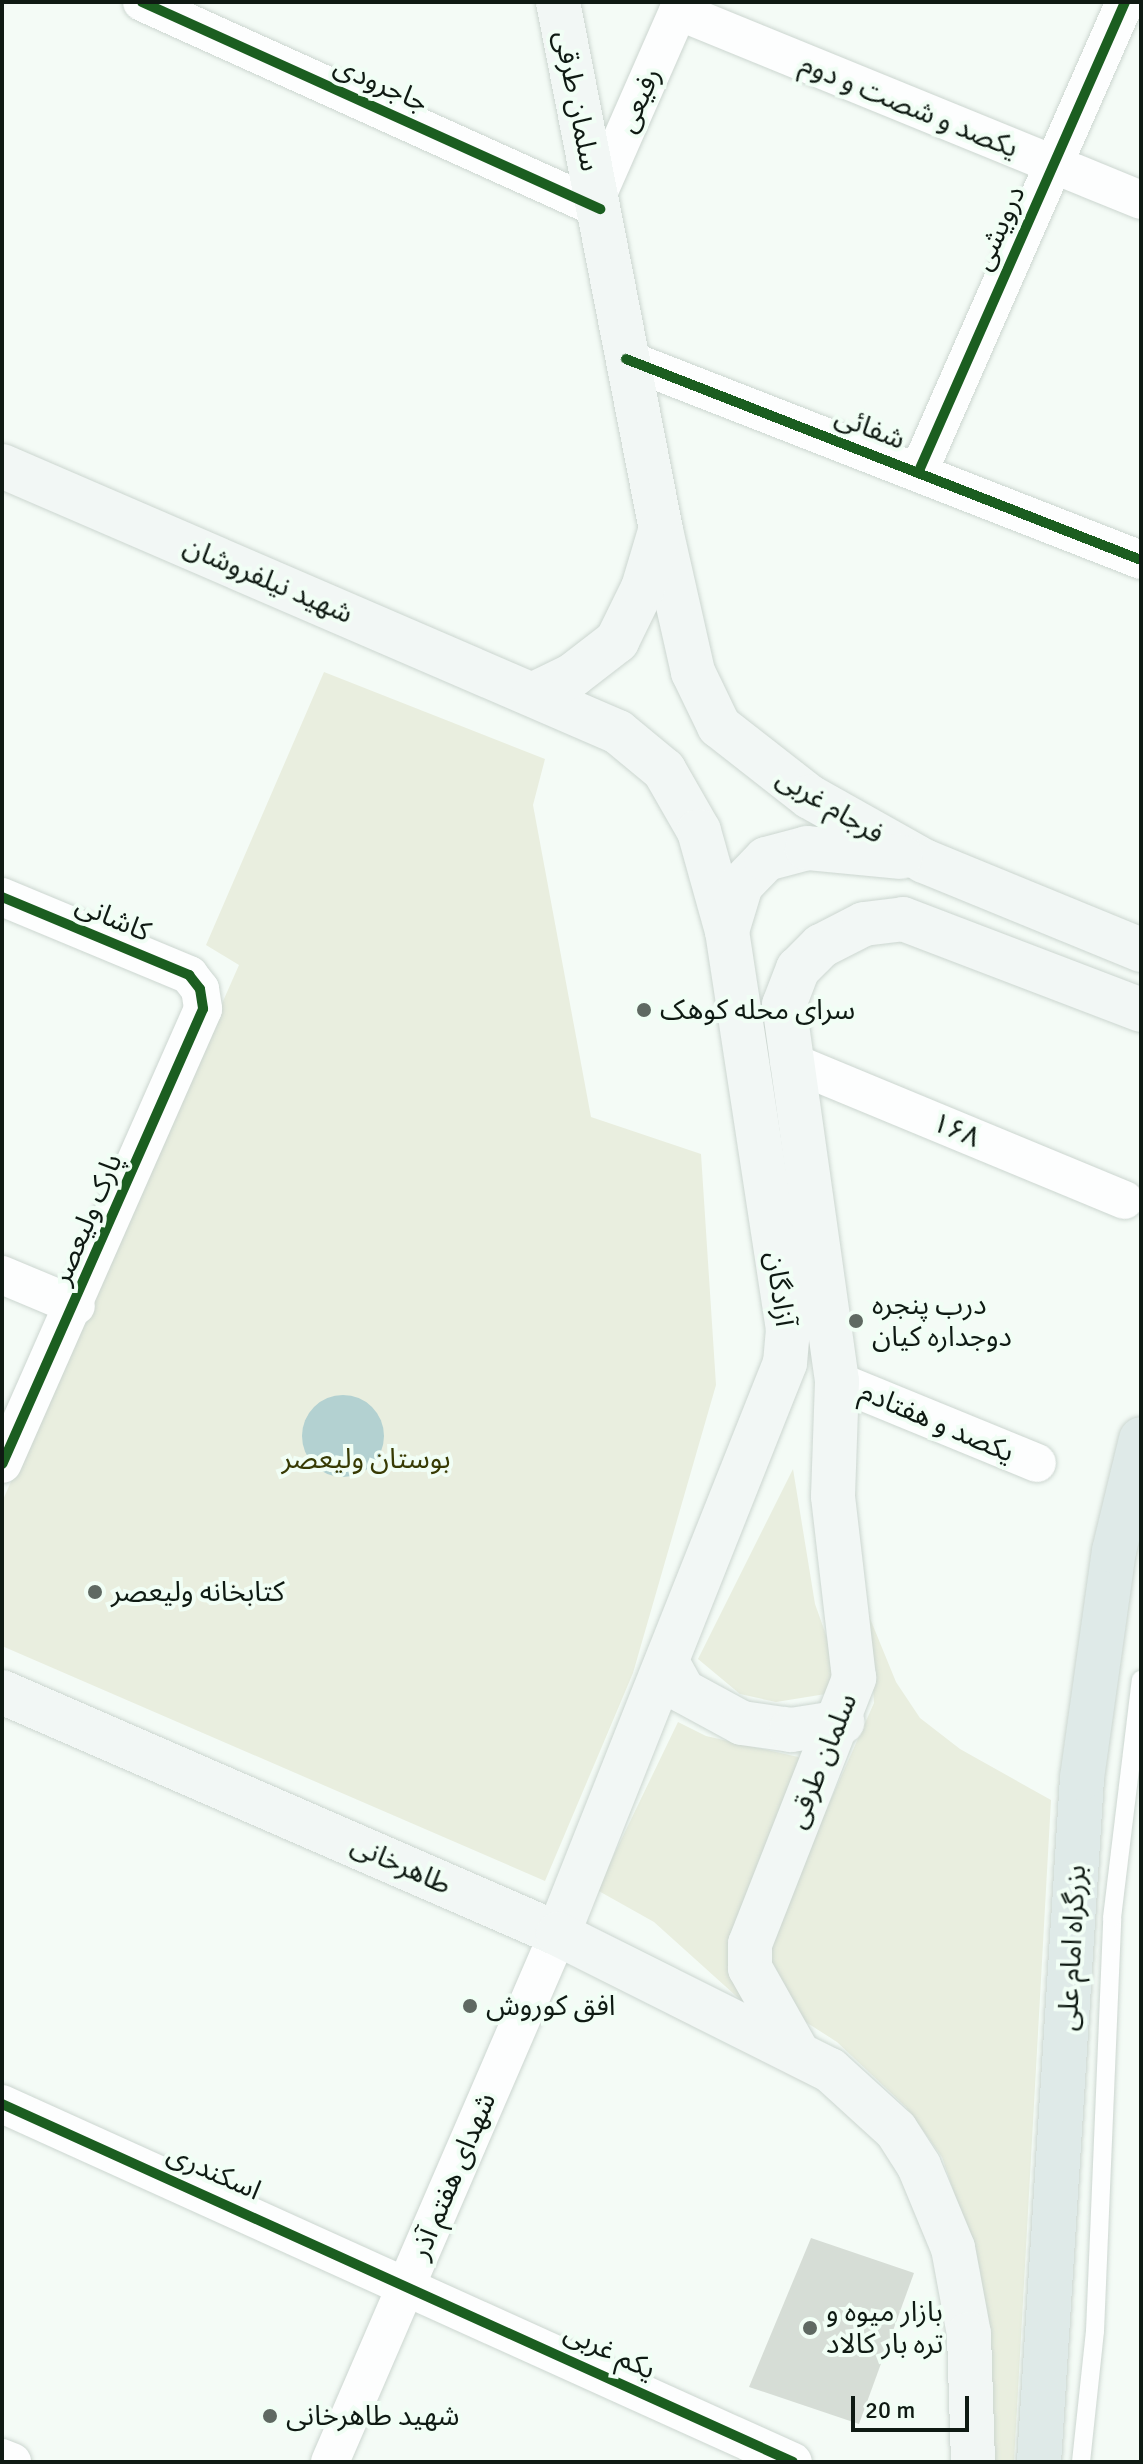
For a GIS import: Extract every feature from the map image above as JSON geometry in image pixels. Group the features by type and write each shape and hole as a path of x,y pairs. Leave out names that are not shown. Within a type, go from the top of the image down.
{"highway":[{"name":"بزرگراه امام علی","path":"1039,2462 1082,1778 1114,1551 1141,1439"}],"main road":[{"name":"سلمان طرقی","path":"558,2 661,530"},
{"name":"شهید نیلفروشان","path":"2,466 534,694"},
{"path":"534,694 573,675 617,641 643,588 661,530"},
{"name":"فرجام غربی","path":"661,530 693,672 719,726 810,797 924,861 1141,950"},
{"name":"آزادگان","path":"534,694 618,732 664,770 699,831 727,931 788,1329 775,1396 558,1934"},
{"path":"727,931 741,885 766,859 807,848 924,861"},
{"name":"سلمان طرقی","path":"973,2462 969,2334 953,2248 936,2202 896,2130 830,2070 795,2048 750,1968 750,1944 761,1906 842,1722 854,1678 833,1496 837,1381 789,1061 784,1005 798,969 821,946 864,924 903,919 1141,1010"},
{"path":"667,1662 683,1691 742,1723 791,1730 842,1722"},
{"name":"طاهرخانی","path":"2,1692 558,1934 795,2048"}],"street":[{"name":"جاجرودی","path":"142,2 598,204"},
{"name":"درویشی","path":"918,473 1125,2"},
{"name":"رفیعی","path":"598,204 680,7"},
{"name":"یکصد و شصت و دوم","path":"680,7 1141,200"},
{"name":"شفائی","path":"626,359 1141,560"},
{"name":"کاشانی","path":"2,897 189,975 200,989"},
{"name":"پارک ولیعصر","path":"2,1464 76,1306 203,1009 200,989"},
{"name":"۱۶۸","path":"789,1061 1124,1200"},
{"path":"2,1275 76,1306"},
{"name":"یکصد و هفتادم","path":"837,1381 1037,1463"},
{"name":"شهدای هفتم آذر","path":"330,2462 558,1934"},
{"name":"اسکندری","path":"2,2104 407,2283"},
{"name":"یکم غربی","path":"407,2283 793,2462"},
{"path":"2,2458 12,2462"}],"lane":[{"path":"1081,2462 1095,2331 1112,1918 1141,1680"}],"green space":[{"name":"بوستان ولیعصر","path":"324,672 545,759 533,805 591,1117 701,1154 716,1385 633,1673 545,1881 2,1646 2,1502 239,965 206,945"},
{"path":"793,1469 815,1604 836,1663 832,1693 776,1702 740,1694 698,1659"},
{"path":"869,1616 896,1682 920,1718 960,1749 1051,1800 1014,2462 993,2462 980,2270 942,2157 906,2107 837,2042 787,2010 761,1956 874,1703"},
{"path":"678,1722 706,1736 807,1759 755,2013 654,1922 597,1890"}],"water":[{"path":"343,1395 359,1398 372,1407 381,1420 384,1436 381,1452 372,1465 359,1474 343,1477 327,1474 314,1465 305,1452 302,1436 305,1420 314,1407 327,1398"}],"building":[{"path":"811,2238 914,2273 859,2424 749,2387"}],"cycle path":[{"path":"142,2 600,209"},
{"path":"918,473 1125,2"},
{"path":"626,359 1141,560"},
{"path":"2,897 189,975 200,989 203,1009 2,1464"},
{"path":"2,2104 793,2462"}],"place":[{"name":"سرای محله کوهک","path":"644,1010"},
{"name":"درب پنجره دوجداره کیان","path":"856,1321"},
{"name":"کتابخانه ولیعصر","path":"95,1592"},
{"name":"افق کوروش","path":"470,2006"},
{"name":"بازار میوه و تره بار کالاد","path":"810,2328"},
{"name":"شهید طاهرخانی","path":"270,2416"}]}
